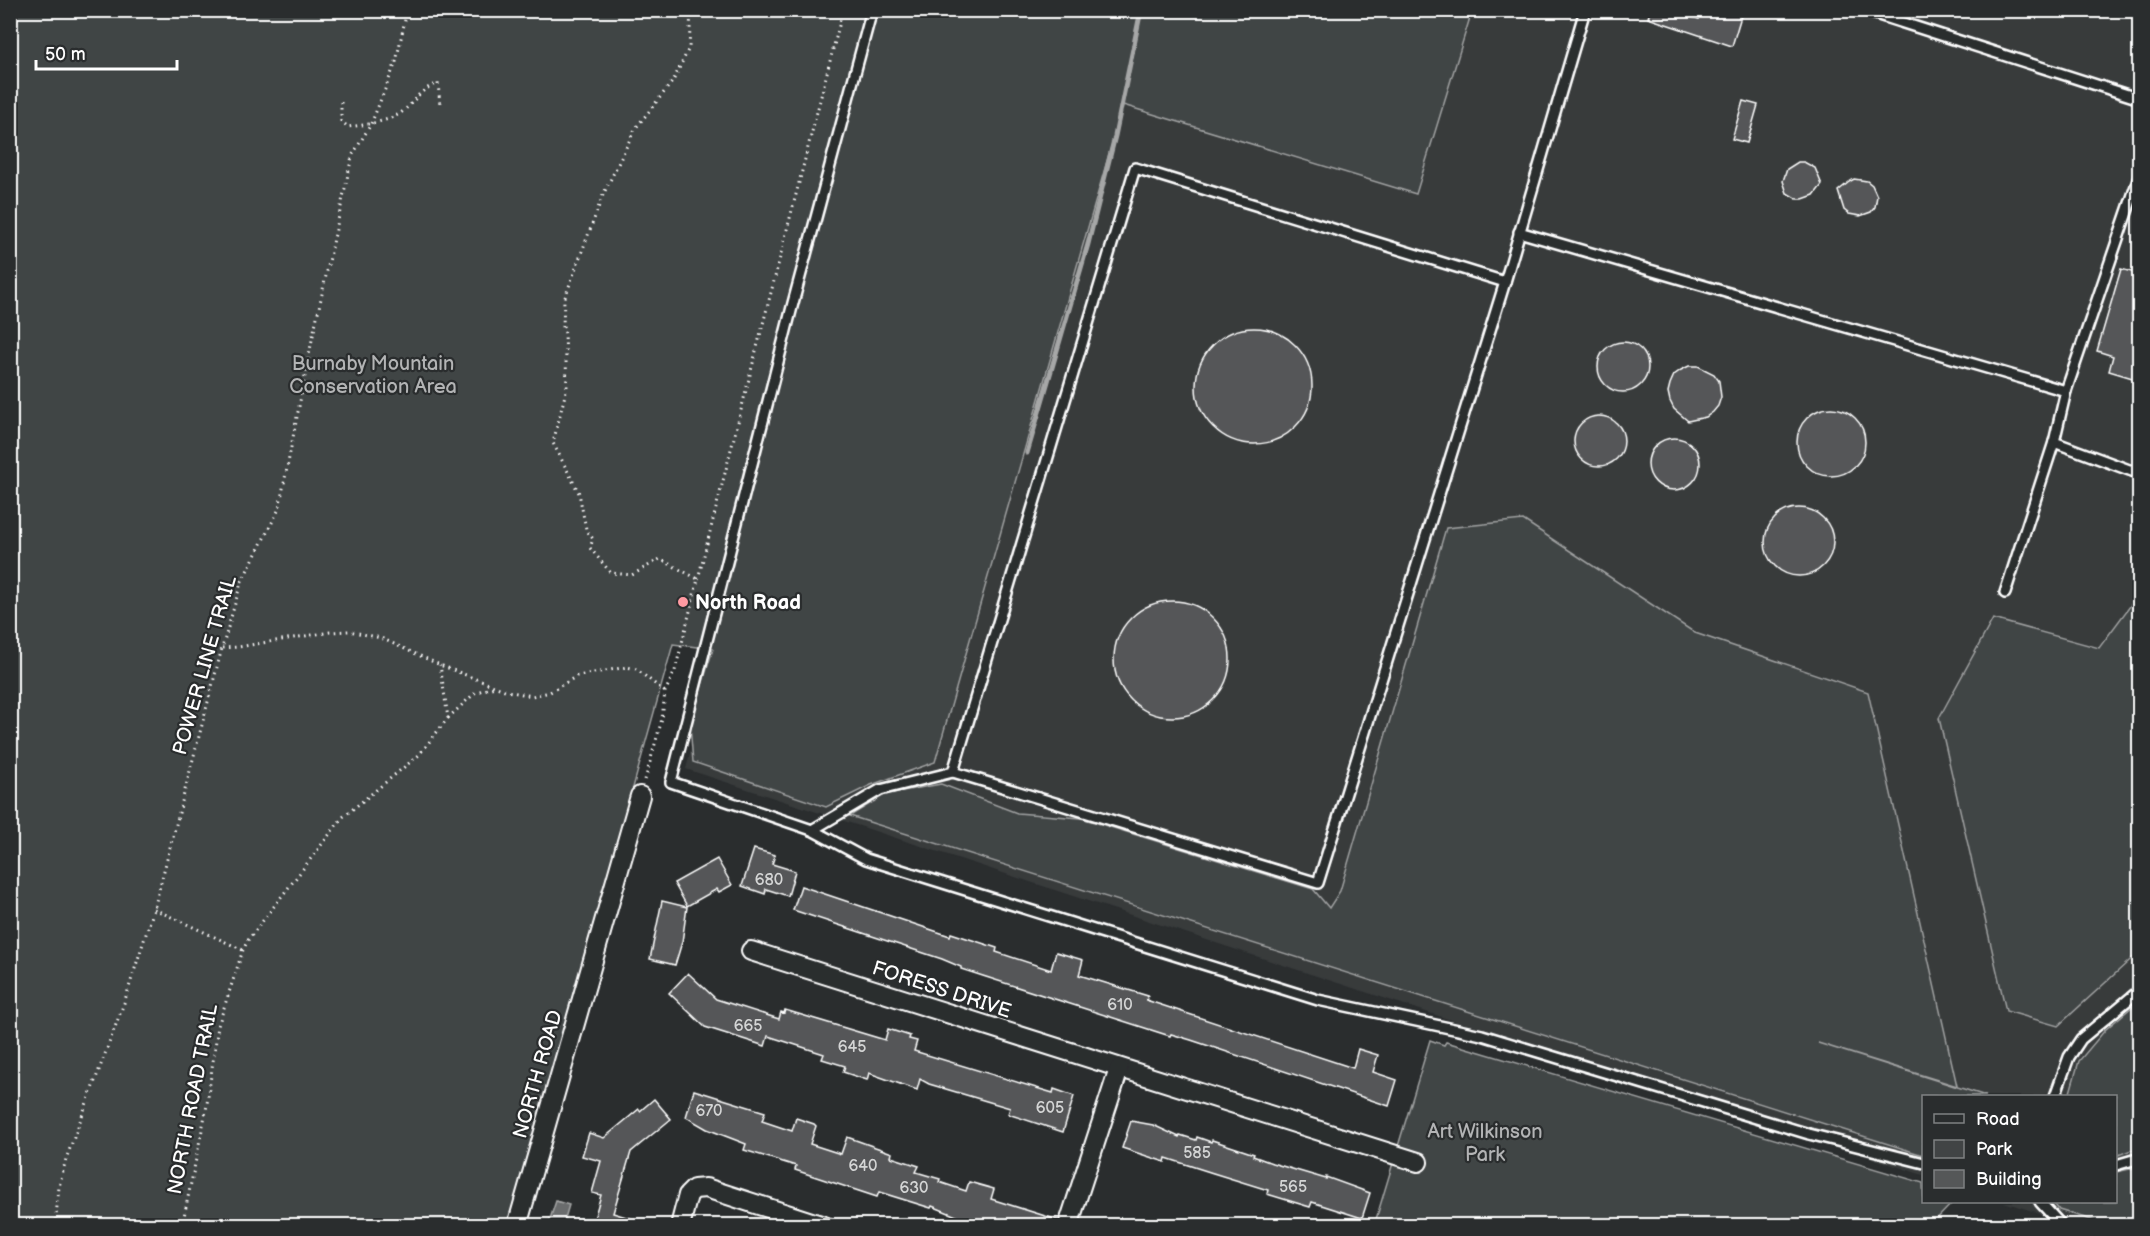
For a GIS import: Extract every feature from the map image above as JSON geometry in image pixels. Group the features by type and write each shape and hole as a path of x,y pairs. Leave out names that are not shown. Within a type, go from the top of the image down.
{"street":[{"name":"NORTH ROAD","path":"517,1226 640,796"},
{"name":"FORESS DRIVE","path":"751,951 1418,1162"},
{"path":"1068,1226 1119,1069"},
{"path":"680,1226 688,1195 694,1189 706,1188 824,1226"}],"lane":[{"path":"872,10 790,314 671,782 812,830 866,859 1318,1000 1482,1035 1809,1134 1922,1163"},
{"path":"812,830 880,790 952,772 1318,883 1505,282 1585,10"},
{"path":"1863,10 2139,99"},
{"path":"952,772 1135,168 1505,282"},
{"path":"2005,593 2054,442 2066,391 2139,179"},
{"path":"1520,232 2066,391"},
{"path":"2054,442 2139,474"},
{"path":"2055,1095 2069,1057 2082,1039 2139,990"},
{"path":"2117,1164 2139,1158"},
{"path":"2041,1203 2061,1226"}],"path":[{"name":"POWER LINE TRAIL","path":"55,1226 59,1187 66,1159 124,1003 154,909 241,583 279,509 312,340 352,156 371,124 396,62 407,10"},
{"path":"691,10 689,48 674,81 635,129 603,195 564,300 563,326 567,387 553,442 579,493 586,529 593,539 591,548 611,573 632,575 660,560 698,579"},
{"path":"640,796 662,719 665,692 675,671 843,10"},
{"path":"341,102 341,121 348,127 371,124 401,113 423,89 438,82 440,104"},
{"path":"222,648 349,631 381,638 495,687 532,696 550,692 577,676 627,667 636,669 665,692"},
{"path":"440,665 448,718"},
{"name":"NORTH ROAD TRAIL","path":"182,1226 206,1111 218,1026 248,940 343,817 419,755 448,718 476,692 495,687"},
{"path":"154,909 243,950"}],"shaded area":[{"path":"878,11 2139,11 2139,1225 2077,1225 2007,1203 2117,1203 2117,1095 1922,1095 1922,1175 686,769"},
{"path":"556,1201 569,1205 563,1225 548,1225"}],"green space":[{"name":"Burnaby Mountain Conservation Area","path":"10,11 1472,11 1416,194 1123,105 935,762 871,785 826,807 693,762 690,725 713,649 673,644 511,1226 11,1225"},
{"path":"1523,520 1695,633 1868,692 1957,1086 1818,1043 1983,1095 1922,1095 1922,1155 850,816 886,794 941,784 1017,813 1081,818 1313,889 1329,908 1340,891 1446,528"},
{"path":"2139,594 2139,952 2058,1026 2006,1011 1939,718 1993,619 2099,648"},
{"path":"2139,1001 2139,1147 2117,1156 2117,1095 2069,1095 2079,1061 2106,1029"},
{"name":"Art Wilkinson Park","path":"1430,1040 1444,1045 1446,1042 1922,1183 1922,1203 1952,1203 1930,1226 1374,1226"},
{"path":"2139,1167 2139,1225 2108,1225 2059,1210 2054,1203 2117,1203 2117,1172"}],"building":[{"path":"1650,10 1667,10 1699,19 1701,10 1733,10 1742,13 1732,46 1648,18"},
{"path":"1743,101 1758,105 1747,143 1732,139"},
{"path":"1798,162 1804,162 1815,168 1822,185 1814,195 1803,199 1797,199 1787,193 1783,181 1787,169"},
{"path":"1854,179 1867,181 1872,185 1877,196 1875,207 1871,212 1860,216 1849,214 1844,210 1838,191"},
{"path":"2121,269 2139,274 2139,380 2109,371 2113,356 2097,351"},
{"path":"1254,328 1276,332 1295,345 1308,364 1312,386 1308,408 1295,427 1276,440 1254,444 1232,440 1213,427 1200,408 1196,386 1200,364 1213,345 1232,332"},
{"path":"1618,342 1628,342 1641,349 1648,362 1648,372 1641,385 1628,392 1618,392 1609,388 1602,381 1598,372 1598,362 1602,353 1609,346"},
{"path":"1689,366 1698,366 1714,374 1719,381 1721,397 1713,412 1706,417 1688,421 1674,409 1668,392 1674,375"},
{"path":"1831,408 1844,411 1855,418 1862,429 1865,442 1862,455 1855,466 1844,473 1831,476 1818,473 1807,466 1800,455 1797,442 1800,429 1807,418 1818,411"},
{"path":"1594,416 1604,416 1617,423 1624,436 1624,446 1617,459 1604,466 1594,466 1585,462 1578,455 1574,446 1574,436 1578,427 1585,420"},
{"path":"1674,438 1684,440 1692,446 1698,454 1700,464 1698,474 1692,482 1684,488 1674,490 1664,488 1656,482 1650,474 1648,464 1650,454 1656,446 1664,440"},
{"path":"1799,508 1812,511 1823,518 1830,529 1833,542 1830,555 1823,566 1812,573 1799,576 1786,573 1775,566 1768,555 1765,542 1768,529 1775,518 1786,511"},
{"path":"1172,601 1194,605 1213,618 1226,637 1230,659 1226,681 1213,700 1194,713 1172,717 1150,713 1131,700 1118,681 1114,659 1118,637 1131,618 1150,605"},
{"path":"754,849 775,855 772,864 795,871 788,896 766,889 765,894 742,886"},
{"path":"717,859 732,885 719,892 717,889 687,906 674,883"},
{"path":"801,886 950,936 951,933 997,948 996,952 1051,970 1056,952 1083,960 1079,975 1148,996 1146,1000 1353,1068 1358,1049 1378,1055 1373,1072 1397,1080 1389,1106 1191,1040 1171,1034 1170,1036 961,969 942,959 793,910"},
{"path":"662,901 687,907 682,942 675,965 650,959"},
{"path":"688,973 716,999 779,1019 781,1012 784,1013 785,1010 885,1040 888,1029 910,1036 909,1039 917,1041 914,1051 1053,1093 1054,1089 1074,1096 1063,1132 1008,1114 1010,1108 929,1084 920,1079 917,1090 869,1073 867,1080 843,1072 845,1066 822,1059 824,1054 768,1036 765,1046 705,1027 669,993"},
{"path":"694,1090 765,1112 762,1121 792,1131 796,1118 814,1124 816,1126 810,1144 841,1154 847,1137 892,1153 891,1157 919,1166 916,1172 940,1179 939,1182 966,1191 969,1182 994,1189 991,1199 1058,1220 1057,1226 998,1226 966,1220 932,1206 931,1208 879,1192 877,1197 795,1170 796,1166 744,1150 746,1144 707,1129 686,1117"},
{"path":"654,1099 671,1119 631,1152 613,1213 643,1222 642,1226 592,1226 601,1195 592,1193 601,1161 582,1156 589,1133 604,1138"},
{"path":"1131,1121 1153,1125 1179,1137 1180,1135 1196,1140 1197,1137 1211,1142 1212,1140 1254,1154 1253,1156 1272,1163 1326,1179 1326,1177 1370,1193 1362,1218 1312,1202 1310,1207 1267,1194 1268,1190 1166,1158 1165,1162 1122,1148"}],"waterway":[{"path":"1027,453 1088,244 1115,136 1141,10"}],"place":[{"name":"North Road","path":"683,602"}]}
